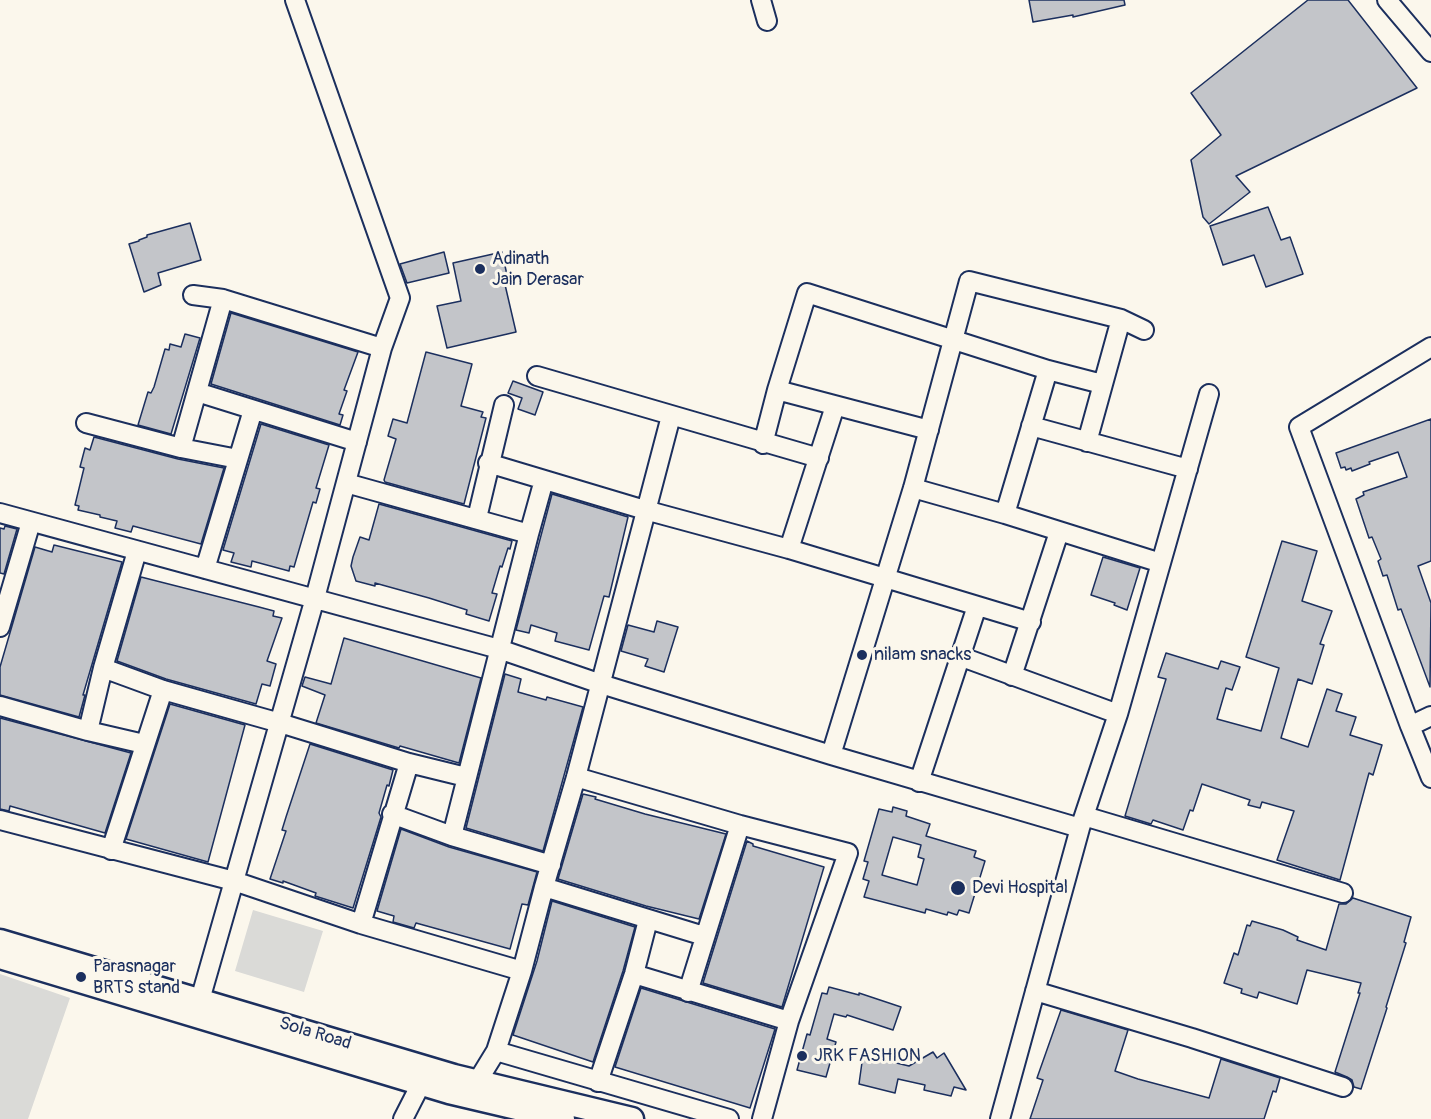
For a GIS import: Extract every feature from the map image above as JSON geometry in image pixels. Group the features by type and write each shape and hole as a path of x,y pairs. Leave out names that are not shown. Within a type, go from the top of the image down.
{"main road":[{"name":"Sola Road","path":"0,941 200,999 425,1076 449,1092 560,1119"},
{"name":"Sola Road","path":"0,957 425,1076 477,1082 632,1119"}],"street":[{"path":"200,999 315,598 382,348 400,298 295,0"},
{"path":"761,0 767,21"},
{"path":"1387,0 1431,52"},
{"path":"831,755 913,488 969,281 1121,319 1144,330"},
{"path":"764,444 777,390 807,293 1048,370 1102,384"},
{"path":"194,296 223,299 382,348"},
{"path":"182,447 223,299"},
{"path":"1087,442 1121,319"},
{"path":"1431,347 1299,427 1431,778"},
{"path":"1005,514 1048,370"},
{"path":"537,376 764,444 819,458"},
{"path":"777,390 929,430"},
{"path":"197,392 357,442"},
{"path":"1000,1119 1082,822 1118,714 1209,394"},
{"path":"477,518 504,405"},
{"path":"789,549 835,406"},
{"path":"205,569 253,410"},
{"path":"477,1082 496,1051 522,971 601,684 671,416"},
{"path":"86,423 238,459"},
{"path":"1031,426 1188,470"},
{"path":"489,463 645,510 789,549 1031,622"},
{"path":"452,836 465,777 544,480"},
{"path":"346,483 529,534"},
{"path":"913,488 1161,563"},
{"path":"0,513 499,649 601,684 919,782 1082,822 1343,893"},
{"path":"0,627 31,522"},
{"path":"1012,676 1059,532"},
{"path":"88,731 136,551"},
{"path":"919,782 978,606"},
{"path":"962,657 1118,714"},
{"path":"103,668 163,690 409,763 465,777"},
{"path":"111,850 163,690"},
{"path":"0,706 144,744"},
{"path":"1410,726 1431,716"},
{"path":"361,924 409,763"},
{"path":"576,777 740,825 848,853 789,1021 762,1119"},
{"path":"392,814 452,836 551,866"},
{"path":"0,820 234,881 361,924 522,971"},
{"path":"688,992 740,825"},
{"path":"544,887 704,936"},
{"path":"598,1082 634,974 648,920"},
{"path":"634,974 789,1021"},
{"path":"1035,991 1192,1038 1343,1087"},
{"path":"496,1051 729,1119"},
{"path":"403,1119 425,1076"}],"shaded area":[{"path":"253,910 323,931 304,992 235,971"},
{"path":"0,974 70,998 28,1119 0,1119"}],"building":[{"path":"1029,0 1124,0 1125,5 1073,17 1073,15 1033,22"},
{"path":"1308,0 1348,0 1417,88 1236,176 1250,192 1209,224 1203,217 1191,160 1221,135 1191,93"},
{"path":"1268,207 1281,240 1290,237 1303,274 1266,287 1254,255 1223,265 1210,226"},
{"path":"190,223 201,260 158,273 161,285 144,292 129,244 147,235"},
{"path":"444,252 449,273 407,283 400,264"},
{"path":"502,252 507,275 503,276 516,332 447,348 437,306 461,301 453,263"},
{"path":"231,313 358,352 344,390 347,391 339,414 343,415 340,425 211,384"},
{"path":"185,334 200,338 171,434 138,425 148,392 151,393 154,387 165,349 169,350 170,344 181,347"},
{"path":"426,352 472,364 461,406 483,412 481,417 486,418 464,504 384,480 396,439 388,436 393,419 407,423"},
{"path":"513,381 543,392 535,415 518,409 522,398 508,393"},
{"path":"1431,419 1431,561 1418,566 1431,603 1430,687 1401,609 1398,610 1387,575 1383,576 1378,561 1381,559 1372,537 1369,538 1356,499 1364,495 1363,492 1407,477 1398,452 1369,462 1370,464 1352,471 1351,468 1346,470 1345,467 1341,468 1336,453"},
{"path":"261,424 329,445 316,488 320,489 316,503 313,502 294,567 290,566 289,571 252,561 251,567 231,562 234,553 223,550"},
{"path":"94,437 178,459 224,468 201,544 133,526 131,532 115,528 117,521 78,510 79,506 75,505 84,468 80,467 85,448 90,450"},
{"path":"552,494 628,517 609,597 604,596 589,650 555,641 557,633 531,625 529,633 516,630"},
{"path":"379,504 512,541 502,567 500,566 492,593 497,594 489,621 466,614 467,610 429,598 375,583 375,586 356,581 351,566 353,557 360,537 369,540"},
{"path":"5,526 17,529 4,574 0,573 0,528 4,529"},
{"path":"1282,541 1317,551 1302,601 1332,611 1320,644 1324,645 1312,684 1298,679 1281,738 1308,747 1327,689 1342,694 1336,711 1356,717 1350,735 1382,745 1373,775 1369,773 1340,880 1277,860 1294,811 1262,802 1260,808 1248,805 1250,800 1202,784 1193,811 1190,810 1183,830 1153,820 1151,824 1125,816 1166,679 1158,677 1166,653 1218,669 1221,661 1240,667 1232,690 1226,688 1217,719 1261,731 1279,668 1246,657"},
{"path":"54,545 122,562 83,695 85,695 79,717 0,695 0,667 35,547 52,552"},
{"path":"1103,557 1140,568 1127,610 1114,605 1115,603 1091,595"},
{"path":"141,577 274,611 273,616 282,618 267,661 276,664 270,686 262,684 256,704 166,679 117,661"},
{"path":"657,621 678,627 664,672 645,666 648,659 621,651 628,625 654,632"},
{"path":"344,638 481,678 459,763 316,723 325,695 302,686 305,677 331,684"},
{"path":"505,674 521,679 518,692 583,707 543,851 466,828"},
{"path":"170,704 245,725 208,862 126,839"},
{"path":"0,718 131,753 105,833 10,806 9,811 0,809"},
{"path":"310,744 393,770 353,908 315,896 316,893 283,881 283,883 270,879 286,831 282,830"},
{"path":"583,794 645,814 726,834 699,919 646,906 558,879"},
{"path":"893,807 907,811 906,816 930,824 926,836 976,851 974,857 985,861 969,913 959,910 957,915 948,912 947,915 926,909 925,913 864,897 869,881 863,879 868,862 864,861 879,809 892,812","holes":["893,837 921,845 918,857 924,859 917,885 882,875"]},
{"path":"401,829 449,847 537,872 528,905 522,904 510,949 416,923 414,928 393,922 394,916 377,911"},
{"path":"747,841 753,846 824,867 782,1007 703,983"},
{"path":"1353,898 1411,917 1404,942 1406,943 1361,1089 1354,1087 1352,1080 1335,1072 1360,993 1358,993 1361,983 1307,970 1297,1004 1259,992 1257,998 1241,993 1242,989 1224,983 1234,953 1238,955 1247,925 1250,926 1252,921 1283,930 1298,937 1297,940 1326,950 1339,904 1346,904"},
{"path":"552,901 635,927 593,1062 513,1035 537,961"},
{"path":"829,987 859,995 859,993 901,1007 893,1030 847,1015 846,1017 834,1014 827,1039 836,1042 826,1077 797,1070 822,993 827,994"},
{"path":"641,988 775,1029 750,1108 615,1067"},
{"path":"1061,1010 1128,1030 1115,1071 1138,1079 1209,1098 1221,1059 1280,1078 1264,1119 1030,1119 1043,1080 1037,1078"},
{"path":"933,1052 937,1058 944,1053 966,1090 954,1087 951,1096 924,1090 925,1085 898,1079 895,1093 859,1084 863,1055 909,1066"}],"place":[{"name":"Adinath Jain Derasar","path":"480,269"},
{"name":"nilam snacks","path":"862,655"},
{"name":"Devi Hospital","path":"958,888"},
{"name":"Parasnagar BRTS stand","path":"81,977"},
{"name":"JRK FASHION","path":"802,1056"}]}
